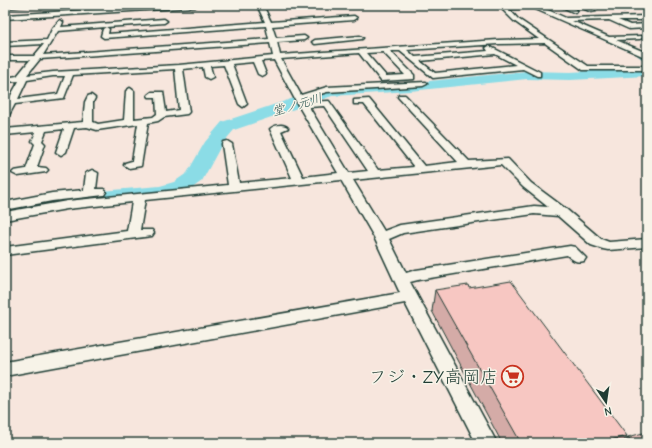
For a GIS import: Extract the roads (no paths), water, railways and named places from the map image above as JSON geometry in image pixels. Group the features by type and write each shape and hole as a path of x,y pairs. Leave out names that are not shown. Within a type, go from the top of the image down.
{"street":[{"path":"5,6 32,5"},
{"path":"7,108 24,75 48,44 54,31 73,5"},
{"path":"60,22 113,20 114,16 195,5"},
{"path":"260,5 271,32 277,57 300,102 381,237 410,297 486,443"},
{"path":"556,5 501,8 586,68 647,68"},
{"path":"560,5 575,11"},
{"path":"578,5 593,11"},
{"path":"533,6 567,19 647,56"},
{"path":"5,17 167,10"},
{"path":"160,48 160,28 167,10"},
{"path":"632,17 647,24"},
{"path":"5,58 72,54 70,61 114,58 116,51 160,48 354,18"},
{"path":"606,18 629,27 647,24"},
{"path":"567,19 647,18"},
{"path":"54,31 160,28 271,32 322,27"},
{"path":"54,31 106,29 104,36 160,28"},
{"path":"271,32 304,38"},
{"path":"622,32 639,36 647,44"},
{"path":"609,38 639,36"},
{"path":"315,42 325,39 359,37 372,51"},
{"path":"5,80 24,75 110,67 179,67 301,55 480,43 546,41"},
{"path":"480,43 537,74"},
{"path":"5,44 48,44"},
{"path":"5,49 48,44"},
{"path":"295,46 301,55"},
{"path":"402,49 433,76 523,67"},
{"path":"361,51 384,79 411,77 385,50"},
{"path":"5,53 16,52"},
{"path":"413,59 496,52"},
{"path":"256,59 262,74"},
{"path":"425,70 514,61"},
{"path":"228,62 229,77 242,89 243,104"},
{"path":"206,64 209,77"},
{"path":"5,132 88,124 93,127 97,127 155,119 162,116 184,112 179,67"},
{"path":"5,71 24,75"},
{"path":"7,108 61,96 69,71"},
{"path":"180,83 190,82"},
{"path":"300,102 327,90 423,84"},
{"path":"129,123 130,91"},
{"path":"152,95 160,94 162,116"},
{"path":"402,97 417,117 441,138 467,165"},
{"path":"88,124 89,102 91,98"},
{"path":"357,102 366,101 378,121 397,146 422,170"},
{"path":"300,102 326,103 375,174"},
{"path":"129,165 137,164 143,121"},
{"path":"61,152 70,126"},
{"path":"282,128 275,129 299,181"},
{"path":"30,172 40,144 37,141 42,129"},
{"path":"429,139 441,138"},
{"path":"227,144 234,188"},
{"path":"5,216 67,205 504,161 527,185 562,212 596,242 608,246 647,243"},
{"path":"18,173 42,170"},
{"path":"5,206 26,199 94,193 92,173"},
{"path":"5,251 140,234 139,198"},
{"path":"381,237 400,229 534,210 562,212"},
{"path":"402,280 416,275 570,250 579,258"},
{"path":"5,369 410,297"}],"waterway":[{"path":"598,17 625,17"},
{"path":"572,25 606,40"},
{"path":"604,39 636,53 647,61"},
{"name":"堂ノ元川","path":"5,212 67,200 160,192 181,187 195,177 214,142 228,126 315,96 332,92 410,87 527,75 570,76 647,72"}],"place":[{"name":"フジ・ZY高岡店","path":"513,377"}]}
